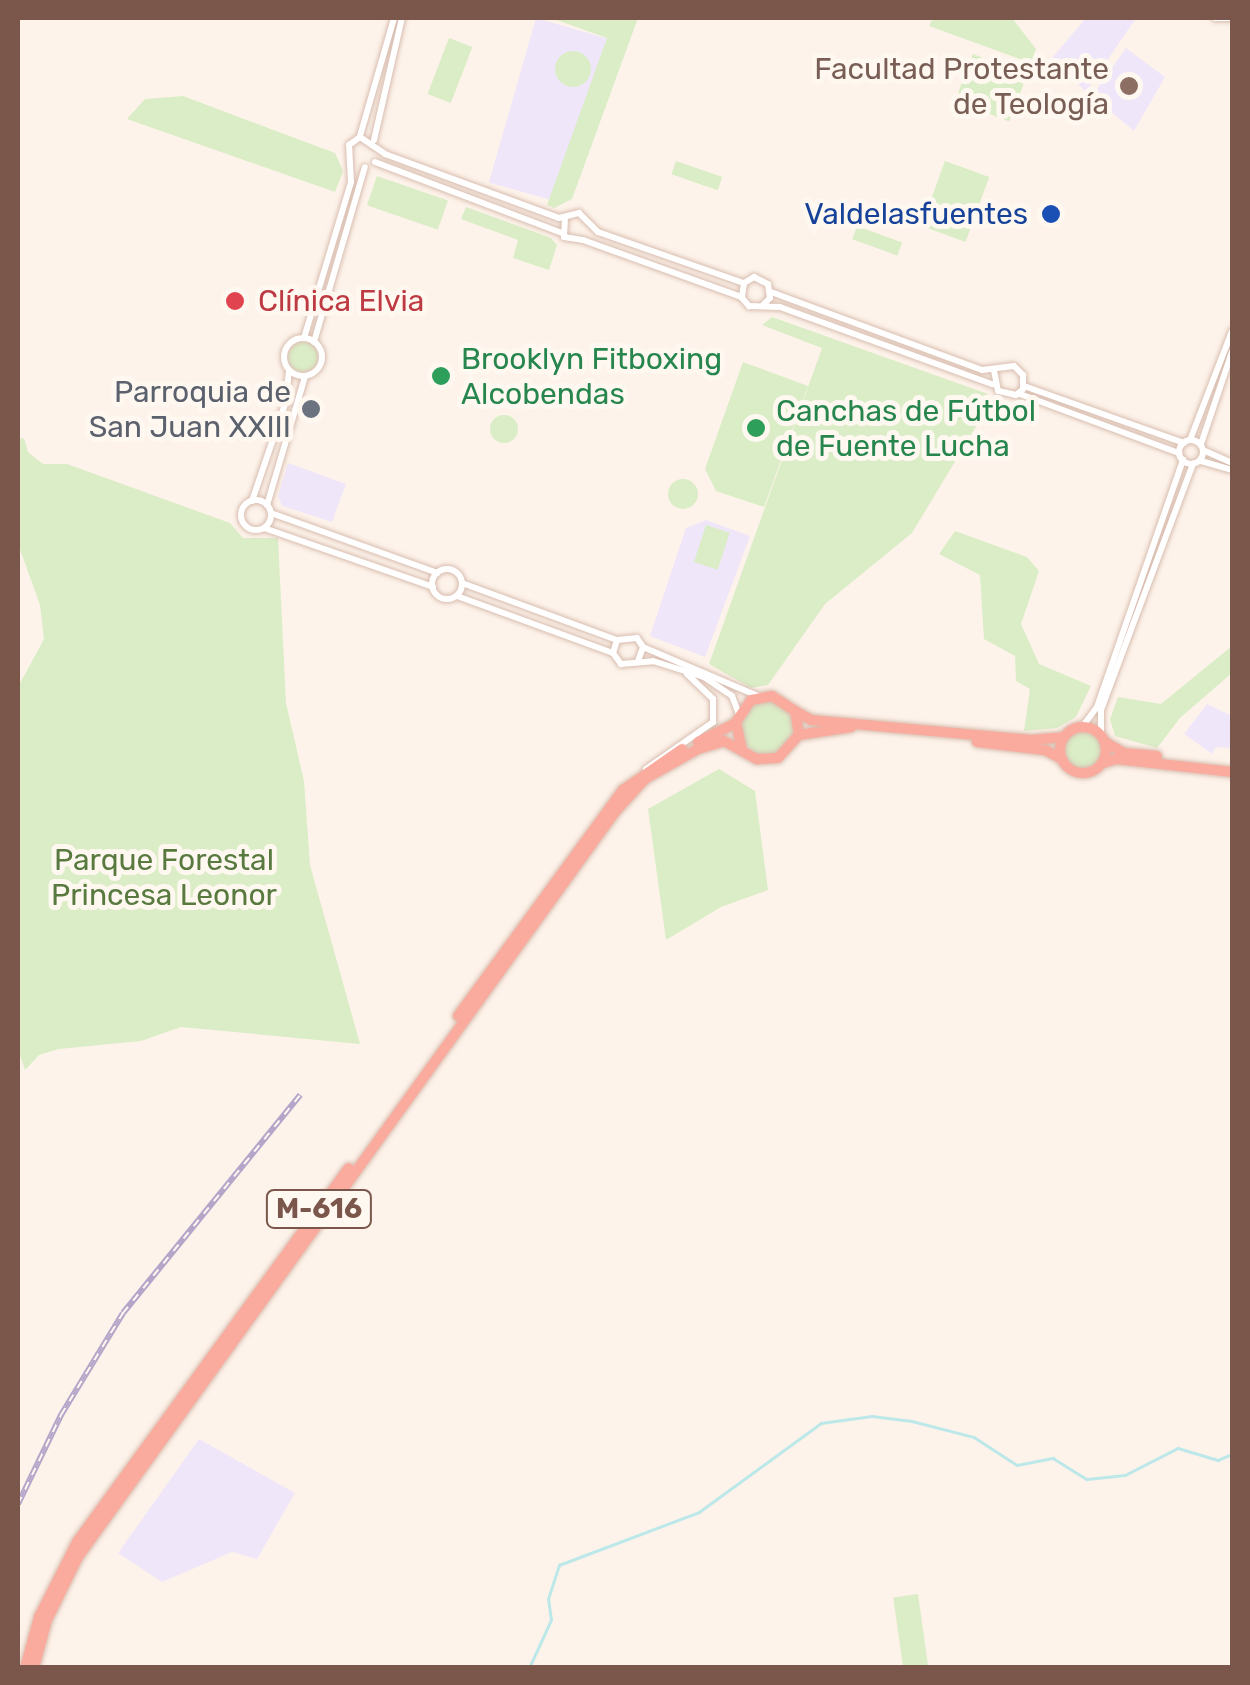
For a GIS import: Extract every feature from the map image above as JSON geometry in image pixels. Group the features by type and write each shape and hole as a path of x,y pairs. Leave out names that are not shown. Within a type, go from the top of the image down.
{"highway":[{"path":"760,697 781,699 811,720 1031,740 1064,737 1082,727"},
{"name":"M-616","path":"25,1668 39,1617 78,1542 600,818 646,768 737,718 760,697"},
{"path":"795,711 799,735"},
{"path":"737,718 740,746"},
{"name":"M-616","path":"34,1668 46,1620 78,1558 615,812 645,779 676,758 724,741 768,760 788,753 799,735 844,726 1044,750 1084,774 1116,759 1232,768"},
{"name":"M-616","path":"1082,727 1124,752 1232,768"},
{"path":"1062,760 1064,737"},
{"path":"1102,764 1103,739"}],"main road":[{"path":"394,18 360,136 349,146 352,162 304,338 285,350 290,371 286,404 252,501 243,508 244,523 433,587 440,597 457,596 613,654 626,665 638,661 680,670 724,688 737,718"},
{"path":"264,528 305,377 322,359 314,342 366,167 375,162 378,149 374,140 402,18"},
{"path":"1215,18 1232,18"},
{"path":"360,136 374,140"},
{"path":"378,149 566,217 583,215 590,226 744,284 762,279 771,292 994,370 1014,366 1024,386 1187,441 1232,462"},
{"path":"352,162 366,167"},
{"path":"375,162 562,233 573,242 584,240 761,307 780,307 993,385 1002,394 1018,394 1181,457 1232,470"},
{"path":"562,233 566,217"},
{"path":"584,240 590,226"},
{"path":"742,298 744,284"},
{"path":"761,307 771,292"},
{"path":"1082,727 1097,707 1181,457 1232,331"},
{"path":"304,338 314,342"},
{"path":"1103,739 1102,710 1202,447 1232,352"},
{"path":"993,385 994,370"},
{"path":"290,371 305,377"},
{"path":"1018,394 1024,386"},
{"path":"252,501 438,573 452,570 462,583 617,640 633,636 643,647 760,697"},
{"path":"433,587 438,573"},
{"path":"457,596 462,583"},
{"path":"613,654 617,640"},
{"path":"638,661 643,647"},
{"path":"646,768 714,722 709,692 680,670"}],"shaded area":[{"path":"536,18 607,38 560,203 489,182"},
{"path":"1086,18 1136,18 1086,92 1052,58"},
{"name":"Facultad Protestante de Teología","path":"1126,48 1165,77 1134,131 1092,96"},
{"path":"288,463 346,484 332,522 282,506 278,496"},
{"path":"706,520 750,536 705,657 650,636 686,528"},
{"path":"1207,704 1232,716 1232,748 1216,747 1212,754 1184,734"},
{"path":"199,1439 295,1493 257,1559 232,1552 162,1582 118,1553"}],"green space":[{"path":"551,18 638,18 572,199 554,208 547,205 607,38"},
{"path":"933,18 1012,18 1036,49 1031,63 929,26"},
{"path":"449,38 472,47 451,103 427,94"},
{"path":"573,51 586,56 591,69 586,82 573,87 560,82 555,69 560,56"},
{"path":"973,54 1027,75 1009,121 955,101"},
{"path":"183,96 335,153 343,171 335,192 127,119 145,99"},
{"path":"676,161 722,177 718,190 671,174"},
{"path":"945,161 989,177 966,242 921,226"},
{"path":"377,176 448,200 438,230 367,205"},
{"path":"466,207 551,238 557,245 549,270 513,258 518,240 461,219"},
{"path":"857,226 902,242 897,256 852,239"},
{"path":"772,317 988,394 989,405 912,533 825,604 768,685 751,688 709,664 822,348 762,325"},
{"path":"303,342 317,351 318,357 309,371 303,372 289,363 288,357 297,343"},
{"name":"Canchas de Fútbol de Fuente Lucha","path":"743,362 808,386 764,507 716,491 705,469"},
{"path":"504,415 514,419 518,429 514,439 504,443 494,439 490,429 494,419"},
{"name":"Parque Forestal Princesa Leonor","path":"24,438 28,452 43,464 67,464 230,523 243,538 278,538 286,703 304,781 310,865 360,1044 181,1027 141,1041 59,1049 39,1055 25,1070 18,1049 18,687 44,639 40,605 18,544 18,439"},
{"path":"683,479 697,488 698,494 689,508 683,509 669,500 668,494 677,480"},
{"path":"706,525 730,533 718,570 694,562"},
{"path":"955,531 1027,557 1039,571 1021,624 1039,664 1091,686 1076,717 1057,728 1024,731 1030,689 1016,681 1015,656 984,639 980,575 939,554"},
{"path":"1232,646 1232,673 1180,718 1157,748 1115,736 1110,719 1118,697 1161,704"},
{"path":"767,701 786,709 794,728 786,747 767,755 748,747 740,728 748,709"},
{"path":"1083,731 1096,737 1102,750 1096,763 1083,769 1070,763 1064,750 1070,737"},
{"path":"719,769 755,791 768,890 721,907 666,940 648,809"},
{"path":"918,1594 928,1667 903,1668 893,1597"}],"waterway":[{"path":"529,1668 551,1620 548,1599 559,1565 699,1512 821,1423 872,1416 912,1421 974,1437 1017,1465 1053,1458 1087,1479 1125,1475 1178,1448 1218,1460 1232,1454"}],"railway":[{"path":"18,1504 61,1415 123,1313 300,1095"}],"place":[{"name":"Facultad Protestante de Teología","path":"1129,86"},
{"name":"Valdelasfuentes","path":"1051,214"},
{"name":"Clínica Elvia","path":"235,301"},
{"name":"Brooklyn Fitboxing Alcobendas","path":"441,376"},
{"name":"Parroquia de San Juan XXIII","path":"311,409"},
{"name":"Canchas de Fútbol de Fuente Lucha","path":"756,428"}]}
